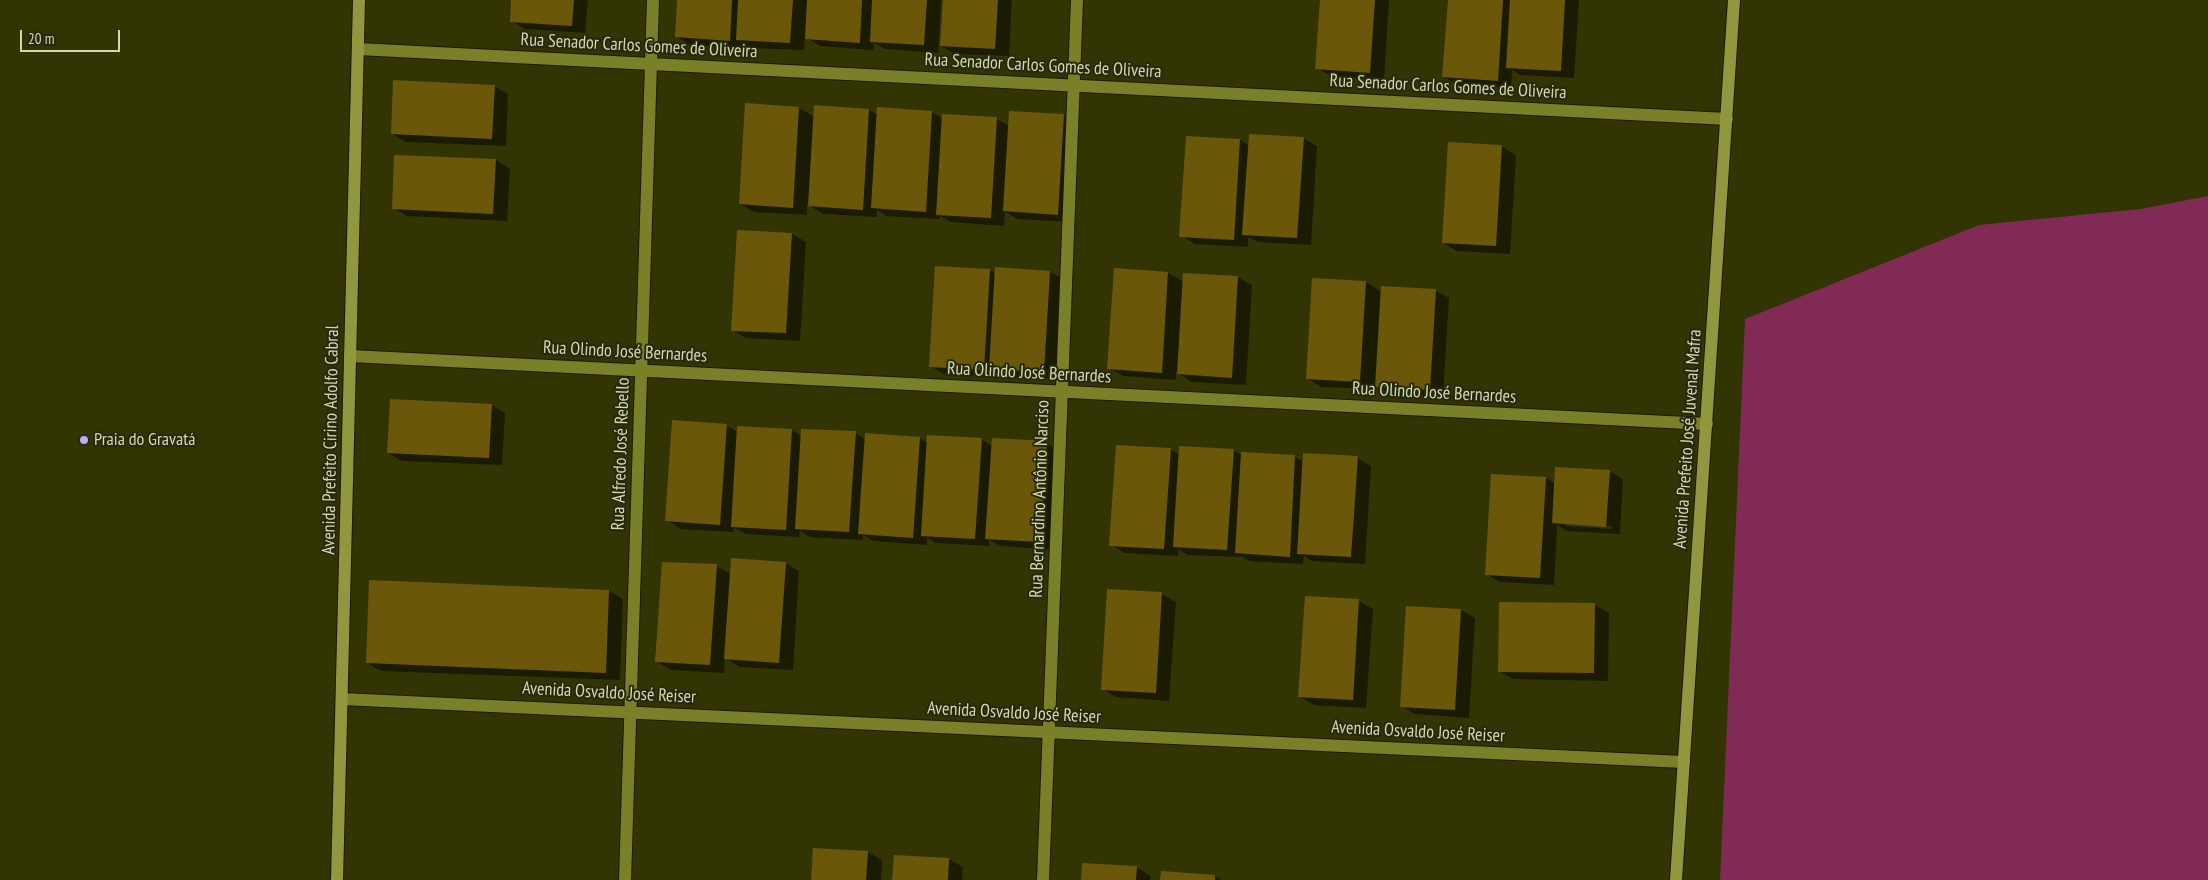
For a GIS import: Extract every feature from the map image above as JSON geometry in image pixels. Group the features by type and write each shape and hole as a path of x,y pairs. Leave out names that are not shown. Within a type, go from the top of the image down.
{"main road":[{"name":"Avenida Prefeito Cirino Adolfo Cabral","path":"337,880 359,0"},
{"name":"Avenida Prefeito José Juvenal Mafra","path":"1676,880 1734,0"}],"street":[{"name":"Rua Alfredo José Rebello","path":"625,880 653,0"},
{"name":"Rua Bernardino Antônio Narciso","path":"1042,880 1077,0"},
{"name":"Rua Senador Carlos Gomes de Oliveira","path":"358,49 1726,119"},
{"name":"Rua Olindo José Bernardes","path":"350,356 1707,424"},
{"name":"Avenida Osvaldo José Reiser","path":"342,698 1684,762"}],"shaded area":[{"path":"2208,196 2208,880 1720,880 1745,319 1979,225 2141,209"}],"building":[{"path":"511,0 574,0 572,26 510,22"},
{"path":"677,0 732,0 730,41 675,37"},
{"path":"738,0 793,0 790,43 736,40"},
{"path":"807,0 862,0 860,43 805,39"},
{"path":"872,0 927,0 924,45 870,42"},
{"path":"943,0 998,0 995,49 940,46"},
{"path":"1320,0 1375,0 1370,73 1315,69"},
{"path":"1448,0 1503,0 1498,81 1442,77"},
{"path":"1510,0 1565,0 1561,71 1506,68"},
{"path":"393,80 495,85 492,139 391,134"},
{"path":"745,103 799,107 793,208 739,204"},
{"path":"814,105 869,109 863,210 808,206"},
{"path":"877,107 932,111 926,212 871,208"},
{"path":"1009,111 1064,114 1058,215 1003,211"},
{"path":"942,114 997,117 991,218 936,215"},
{"path":"1249,134 1304,137 1297,238 1242,235"},
{"path":"1186,136 1240,139 1234,240 1179,237"},
{"path":"1448,142 1502,145 1496,246 1442,243"},
{"path":"394,155 496,159 493,214 392,209"},
{"path":"737,230 792,233 786,333 731,331"},
{"path":"935,266 990,269 984,370 929,367"},
{"path":"995,267 1050,271 1044,372 989,369"},
{"path":"1114,268 1168,272 1162,373 1107,369"},
{"path":"1183,273 1238,276 1232,378 1177,374"},
{"path":"1312,278 1366,281 1360,382 1306,379"},
{"path":"1381,286 1436,289 1430,390 1375,387"},
{"path":"390,399 492,404 489,458 387,453"},
{"path":"672,420 727,424 720,525 665,521"},
{"path":"737,426 792,429 786,530 731,527"},
{"path":"801,429 856,431 849,532 795,529"},
{"path":"865,433 920,437 913,538 858,534"},
{"path":"927,435 982,438 975,539 921,536"},
{"path":"992,438 1047,441 1040,542 985,539"},
{"path":"1116,445 1171,448 1164,549 1109,546"},
{"path":"1179,446 1234,449 1227,550 1173,547"},
{"path":"1241,452 1295,455 1290,557 1235,553"},
{"path":"1303,453 1358,456 1351,557 1297,554"},
{"path":"1555,467 1610,470 1606,527 1552,523"},
{"path":"1491,474 1546,477 1540,578 1485,575"},
{"path":"731,558 786,562 779,663 724,659"},
{"path":"662,562 717,564 710,665 655,662"},
{"path":"369,580 609,590 606,673 366,663"},
{"path":"1107,589 1162,592 1156,693 1101,690"},
{"path":"1305,596 1359,599 1353,700 1298,697"},
{"path":"1499,602 1595,603 1594,673 1498,672"},
{"path":"1406,606 1461,609 1455,710 1400,707"},
{"path":"813,848 868,851 866,880 811,880"},
{"path":"894,855 949,858 948,880 892,880"},
{"path":"1082,863 1137,866 1136,880 1081,880"},
{"path":"1161,871 1215,875 1215,880 1160,880"}],"place":[{"name":"Praia do Gravatá","path":"84,440"}]}
